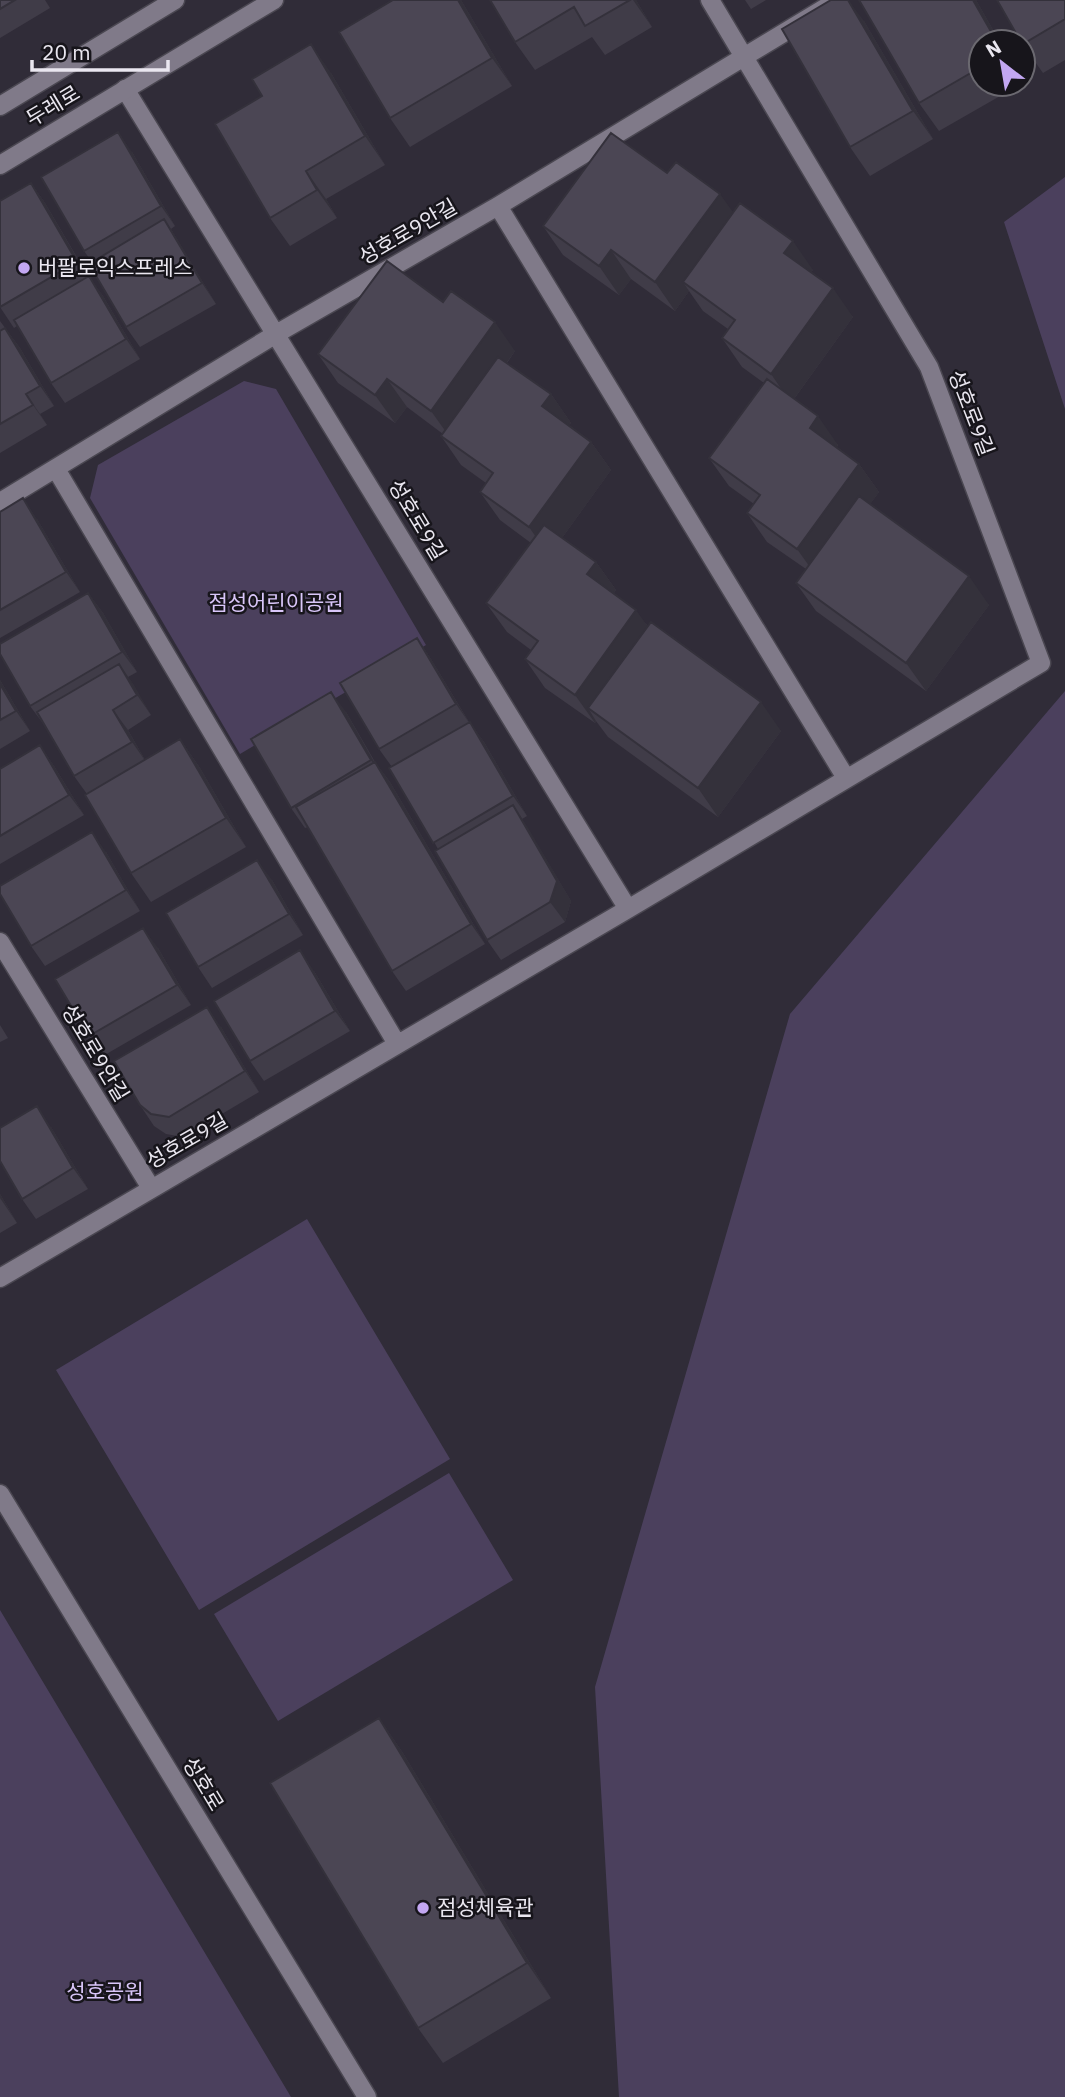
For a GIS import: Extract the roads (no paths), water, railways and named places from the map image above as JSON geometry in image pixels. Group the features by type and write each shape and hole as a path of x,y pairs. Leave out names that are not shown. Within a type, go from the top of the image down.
{"street":[{"name":"두레로","path":"0,106 174,0"},
{"name":"두레로","path":"0,165 274,0"},
{"name":"성호로9길","path":"0,1278 1041,663 929,367 710,0"},
{"name":"성호로9안길","path":"0,502 276,334 498,206 838,0"},
{"name":"성호로9길","path":"125,89 628,909"},
{"path":"498,206 846,778"},
{"path":"56,469 397,1044"},
{"name":"성호로9안길","path":"0,942 151,1188"},
{"name":"성호로","path":"0,1494 367,2097"}],"place":[{"name":"버팔로익스프레스","path":"24,268"},
{"name":"점성체육관","path":"423,1908"}],"park label":[{"name":"점성어린이공원","path":"276,603"},
{"name":"성호공원","path":"105,1992"}]}
